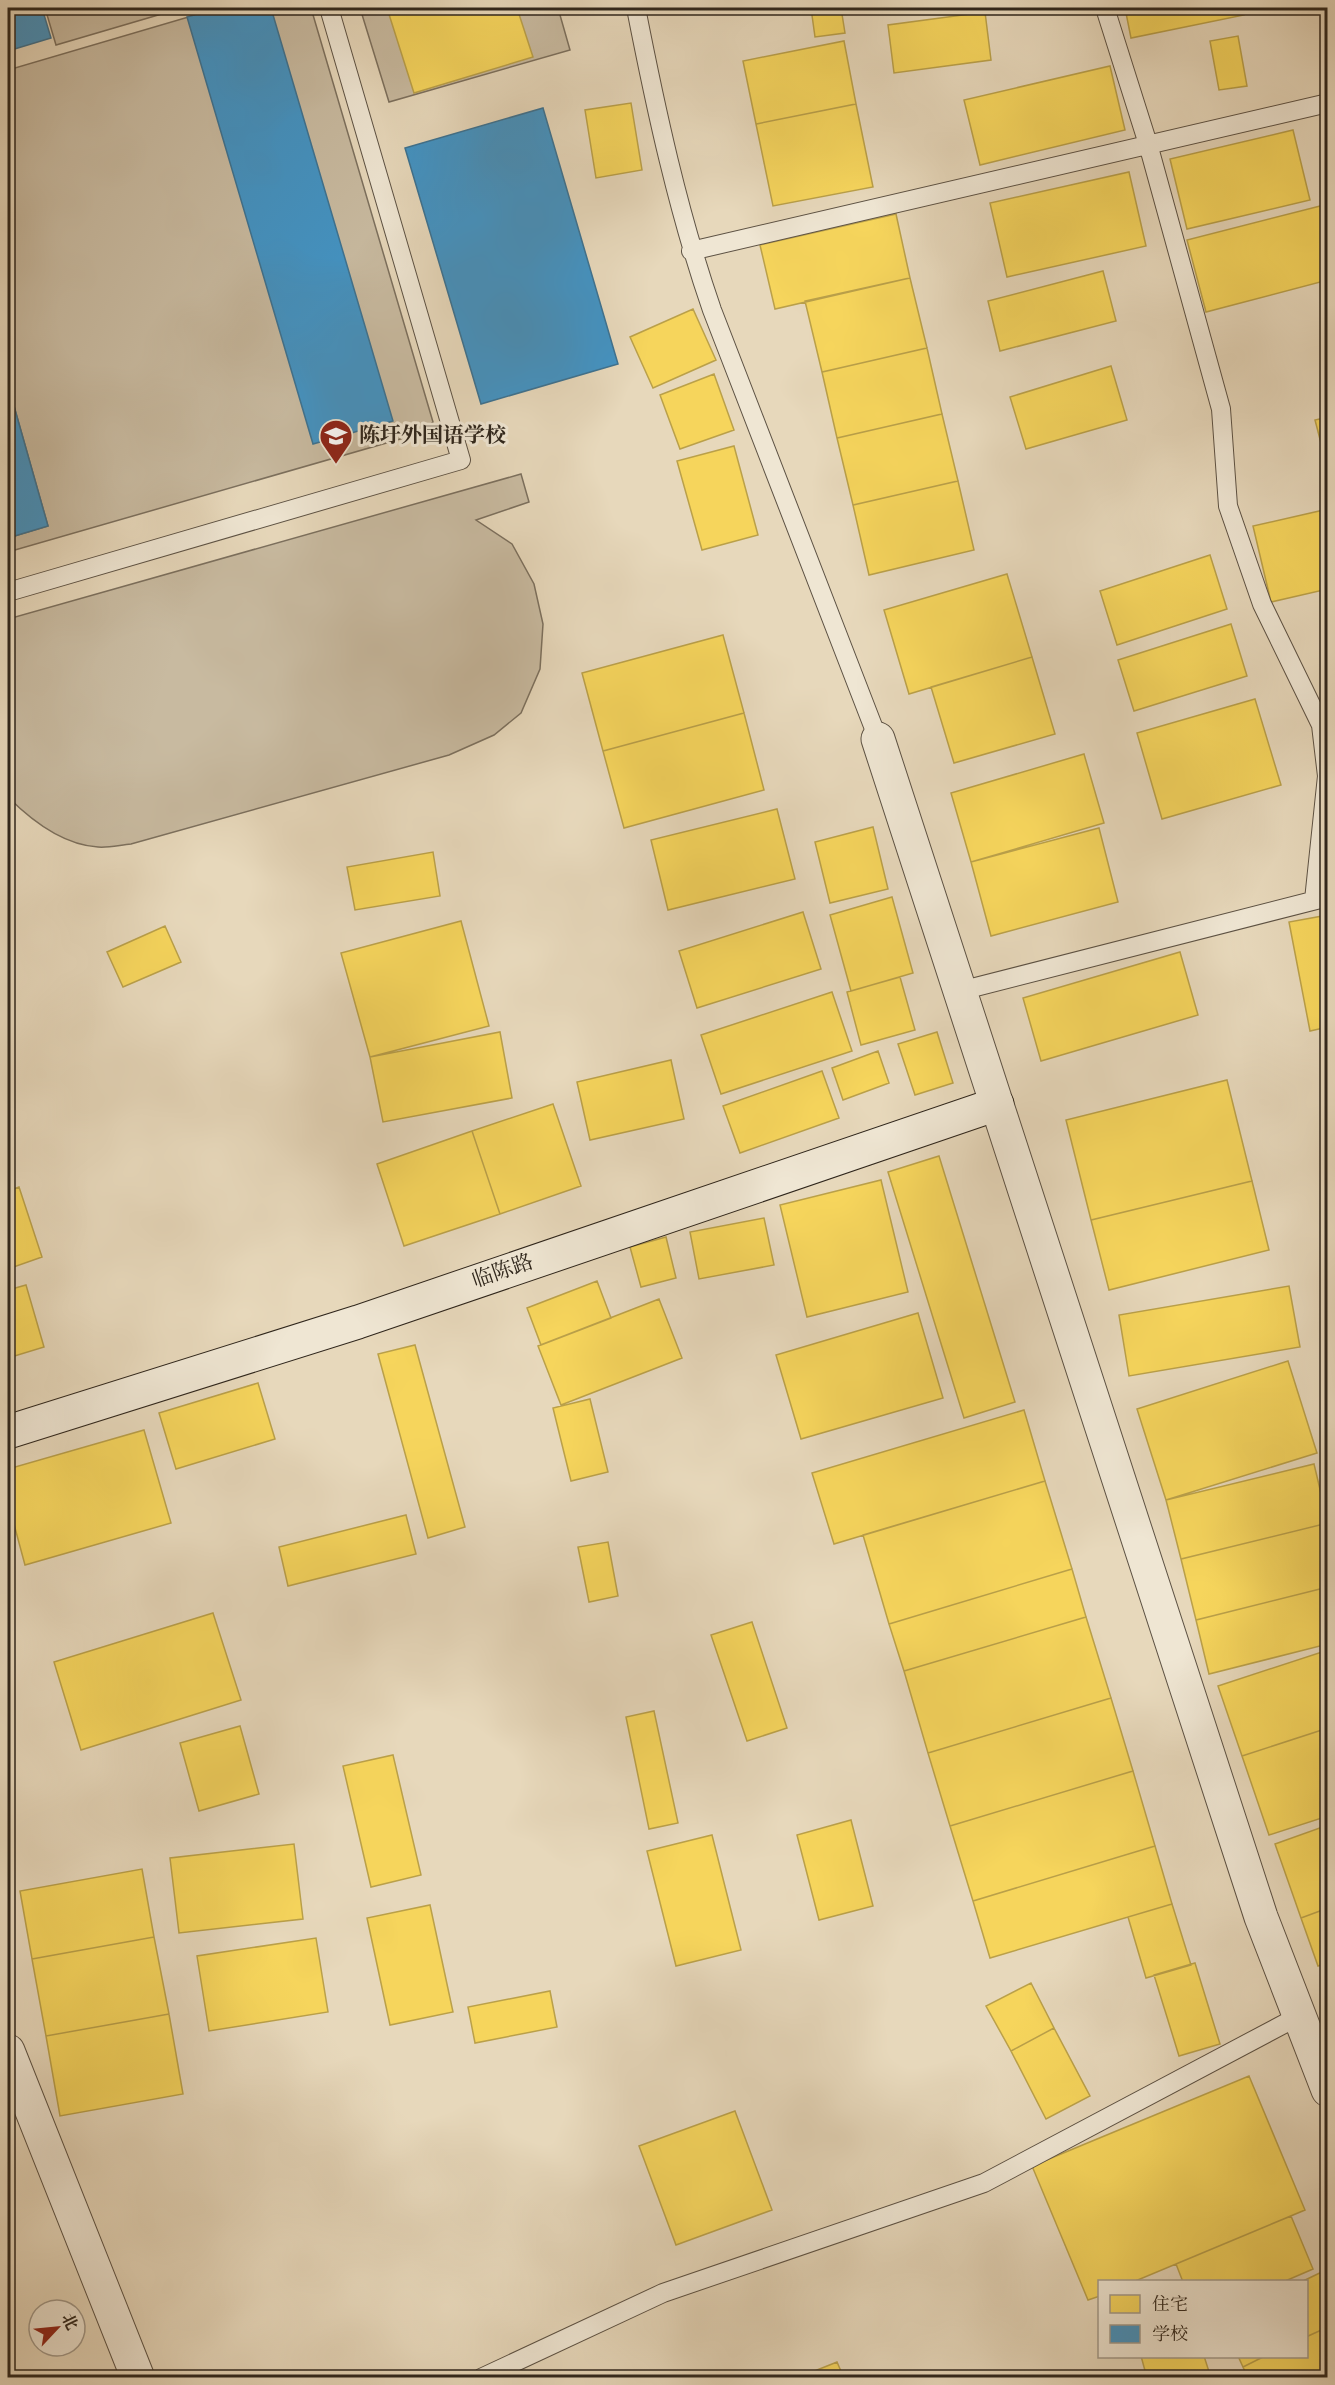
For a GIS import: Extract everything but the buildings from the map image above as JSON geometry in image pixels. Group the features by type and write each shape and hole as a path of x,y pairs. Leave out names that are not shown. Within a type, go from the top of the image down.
{"street":[{"path":"878,739 1261,1917 1328,2090"},
{"name":"临陈路","path":"8,1432 358,1322 997,1104"},
{"path":"8,2051 138,2378"}],"lane":[{"path":"8,592 461,460 329,8"},
{"path":"636,8 655,105 692,251 712,310 878,739"},
{"path":"960,991 1321,899 1327,776 1321,725 1262,604 1228,506 1221,409 1148,144 1105,8"},
{"path":"692,251 1328,103"},
{"path":"481,2378 663,2293 984,2182 1299,2016"}],"shaded area":[{"path":"45,8 182,8 56,45"},
{"path":"219,8 311,8 433,422 421,433 8,552 8,538 48,526 8,385 8,70"},
{"path":"360,8 558,8 570,50 389,102"},
{"path":"521,474 529,502 476,520 512,544 534,584 543,624 540,669 521,713 494,735 449,755 131,844 102,847 73,842 49,830 8,797 8,619"}],"place":[{"name":"陈圩外国语学校","path":"336,465"}]}
